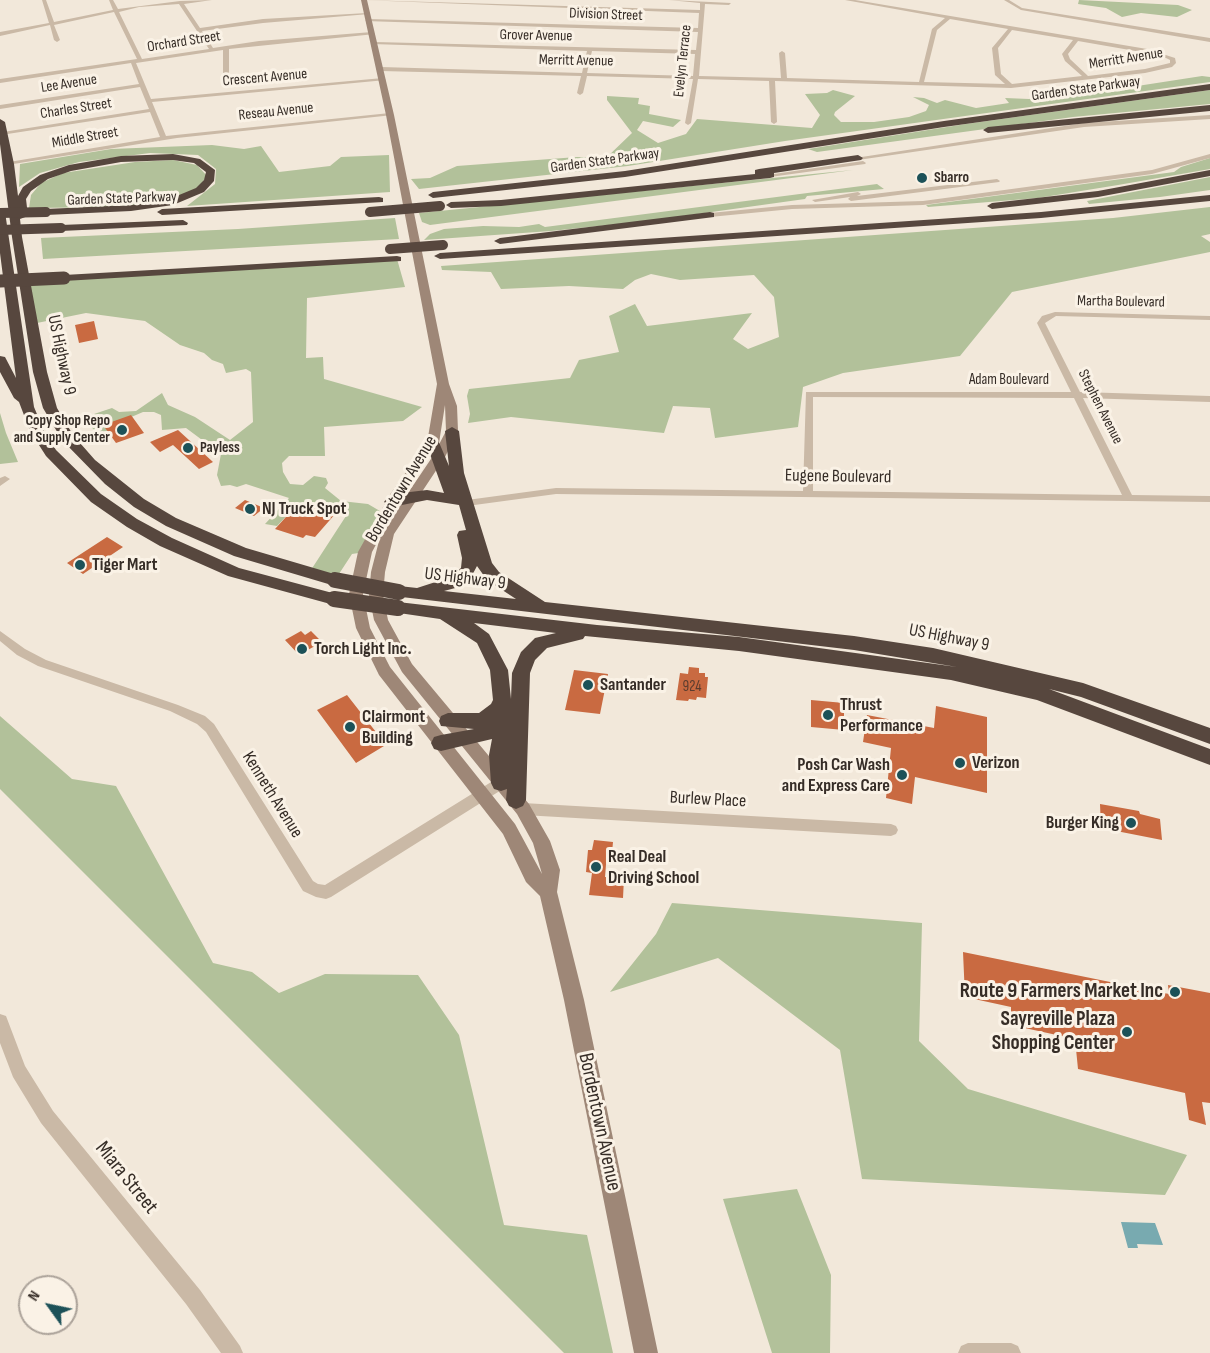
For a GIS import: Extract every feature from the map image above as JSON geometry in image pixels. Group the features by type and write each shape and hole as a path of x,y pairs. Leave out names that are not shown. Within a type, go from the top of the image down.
{"highway":[{"name":"Garden State Parkway","path":"0,218 46,214 204,210 434,195 633,173 944,124 1210,87"},
{"name":"Garden State Parkway","path":"340,214 440,206 617,185 982,131 1210,108"},
{"name":"US Highway 9","path":"0,122 9,164 17,237 43,389 62,429 90,463 139,503 191,531 254,557 402,598 432,611 597,631 739,644 951,673 1039,693 1135,727 1210,757"},
{"path":"0,213 46,214 169,203 200,190 210,181 211,172 205,165 191,159 157,157 85,164 44,177 27,189 21,199 27,236 23,265"},
{"path":"677,185 861,160"},
{"path":"500,241 997,206 1098,194 1210,174"},
{"path":"440,206 501,203 770,175"},
{"path":"0,281 61,273 1041,215 1210,196"},
{"name":"US Highway 9","path":"0,213 27,407 37,431 67,471 96,498 132,523 180,549 234,572 334,599 402,598 543,609 854,643 933,655 1083,690 1210,736"},
{"path":"442,251 500,241 710,215"},
{"name":"Garden State Parkway","path":"0,230 192,223"},
{"path":"0,269 61,273"},
{"path":"0,360 11,384 27,407"},
{"path":"402,598 453,583 463,577 469,569 470,558 460,505 452,431"},
{"path":"433,443 484,564 493,576 543,609"},
{"path":"401,502 460,505"},
{"path":"432,611 465,625 483,639 499,670 512,699 519,766 519,805"},
{"path":"501,783 499,755 504,724 527,657 542,643 563,636 597,631"},
{"path":"448,720 483,721 512,699"},
{"path":"441,743 465,739 504,724"}],"street":[{"path":"44,0 57,40"},
{"path":"111,0 140,61"},
{"path":"0,34 116,10 210,0"},
{"path":"364,0 701,12"},
{"name":"Bordentown Avenue","path":"364,0 381,69 443,384 451,406 452,431 439,458 401,502 365,552 356,594 363,628 384,671 509,829 532,876 548,892"},
{"path":"539,26 551,0"},
{"path":"671,0 729,4"},
{"name":"Merritt Avenue","path":"381,69 1011,86 1170,66 1173,60 1147,51 847,0"},
{"path":"1000,0 1006,0 1021,9 1210,40"},
{"path":"180,2 212,50"},
{"name":"Evelyn Terrace","path":"688,123 696,76 698,30 703,2"},
{"path":"879,11 885,7"},
{"path":"921,84 935,29 949,17"},
{"name":"Division Street","path":"198,30 263,21 367,18 698,30"},
{"path":"575,49 581,27"},
{"path":"1011,28 995,48 998,75 1011,86"},
{"name":"Orchard Street","path":"0,81 226,48 372,34"},
{"path":"1077,39 1065,54 1067,60 1087,78"},
{"name":"Grover Avenue","path":"375,45 697,52"},
{"path":"226,48 226,75"},
{"path":"580,93 590,49"},
{"path":"782,53 784,79"},
{"path":"133,62 164,138"},
{"path":"772,79 774,122"},
{"name":"Crescent Avenue","path":"149,101 383,80"},
{"name":"Lee Avenue","path":"0,107 142,85"},
{"name":"Charles Street","path":"3,134 153,110"},
{"name":"Reseau Avenue","path":"164,138 390,115"},
{"path":"770,175 1084,125 1210,117"},
{"name":"Middle Street","path":"9,164 164,138"},
{"path":"710,215 784,208 923,203 1152,172 1210,156"},
{"path":"710,215 759,206 877,196 997,181"},
{"name":"Martha Boulevard","path":"1043,330 1041,323 1045,318 1055,314 1210,318"},
{"name":"Stephen Avenue","path":"1043,330 1129,498"},
{"name":"Bordentown Avenue","path":"443,384 433,443 401,502 382,552 376,595 381,620 407,668 519,805 541,841 551,870 548,892 569,978 646,1353"},
{"name":"Adam Boulevard","path":"808,493 809,394 1078,395 1210,399"},
{"name":"Eugene Boulevard","path":"460,505 556,491 1210,499"},
{"name":"Kenneth Avenue","path":"0,635 21,652 42,663 174,708 201,720 210,728 308,886 316,890 326,892 501,783"},
{"name":"Burlew Place","path":"519,805 891,830"},
{"name":"Miara Street","path":"0,1022 19,1071 42,1109 193,1297 233,1353"},
{"path":"968,1353 1011,1353"}],"green space":[{"path":"1079,0 1178,5 1192,10 1177,17 1141,13 1122,17 1106,8 1078,4"},
{"path":"1202,76 1210,77 1210,82 785,141 628,166 419,189 411,179 430,178 457,166 577,157 606,158 632,133 607,100 607,96 639,98 638,104 650,106 649,114 681,120 673,127 643,121 637,130 658,143 686,134 697,119 812,128 820,115 805,94 827,93 833,90 855,96 835,112 834,115 841,122 874,122 909,117 926,111 929,105 913,97 937,103 945,100 976,108 1009,103 1005,98 1029,99 1092,93"},
{"path":"1210,90 1210,104 1073,117 817,152 808,149 966,124"},
{"path":"212,145 244,149 261,146 279,172 330,166 341,157 389,155 390,192 187,206 215,184 216,169 198,155 150,153 79,162 40,173 19,187 20,164 111,149"},
{"path":"1210,158 1210,169 1118,185 1038,198 928,207 926,205 1174,172 1181,167"},
{"path":"173,160 197,165 207,176 198,188 184,196 150,204 118,207 29,208 31,195 41,183 63,173 135,162"},
{"path":"853,170 430,225 422,222 419,213"},
{"path":"1210,177 1210,190 1089,204 1087,201"},
{"path":"877,184 884,189 807,196 805,199 647,221 551,231 424,240 430,234 444,229 483,226 519,227 539,224 545,227"},
{"path":"1210,207 1210,234 1201,236 1210,242 1210,252 1012,292 960,356 843,373 803,387 798,427 715,438 710,408 673,406 664,433 511,417 468,423 469,389 570,378 579,360 619,352 609,316 635,304 647,326 752,313 733,339 748,349 779,337 774,297 754,275 680,280 651,274 635,280 623,289 569,286 501,289 491,272 442,270 441,266 1113,218"},
{"path":"395,218 399,239 43,259 41,238 238,229"},
{"path":"397,259 405,287 307,298 306,358 323,357 324,379 422,407 403,421 324,427 325,456 289,456 282,463 283,472 290,484 303,485 314,476 326,478 328,483 325,488 341,501 368,504 385,514 365,552 352,554 335,580 309,573 346,516 305,503 300,509 294,508 277,526 265,524 289,498 246,484 237,487 221,486 217,475 221,454 186,428 162,430 161,415 154,412 143,412 129,418 116,431 104,434 95,431 86,421 91,415 112,408 119,412 136,411 162,393 168,405 195,417 230,440 253,422 251,372 246,369 226,373 223,364 212,360 204,353 180,345 145,321 86,313 32,324 25,279"},
{"path":"0,413 6,433 18,462 0,464"},
{"path":"0,716 72,779 116,786 213,963 252,972 279,993 325,974 418,975 459,1035 504,1225 587,1235 613,1353 564,1353 0,789"},
{"path":"672,903 922,923 919,1041 968,1089 1187,1155 1165,1195 862,1179 840,1050 718,958 610,992 656,934"},
{"path":"797,1189 831,1275 830,1353 772,1353 723,1199"}],"water":[{"path":"1121,1222 1155,1223 1163,1245 1137,1244 1138,1248 1128,1248"}],"building":[{"path":"94,321 98,339 79,343 75,325"},
{"name":"Copy Shop Repo and Supply Center","path":"131,415 144,433 116,443 103,425"},
{"name":"Payless","path":"178,430 213,462 199,469 173,445 160,452 150,442"},
{"name":"NJ Truck Spot","path":"245,500 264,508 254,516 235,508"},
{"path":"305,503 336,513 315,537 306,535 303,538 275,529 295,507 300,509"},
{"path":"107,537 123,547 83,574 67,563"},
{"name":"Torch Light Inc.","path":"301,631 305,635 311,631 322,642 299,655 285,640"},
{"path":"689,667 699,668 699,673 705,673 705,677 708,677 706,698 676,700 680,673 688,674"},
{"name":"Santander","path":"574,670 608,674 600,714 565,710"},
{"name":"Clairmont Building","path":"347,695 383,741 381,742 384,746 356,763 317,710"},
{"name":"Thrust Performance","path":"811,700 844,703 844,730 811,727"},
{"path":"936,706 987,717 987,793 915,777 912,804 886,798 891,748 863,742 867,715 934,728"},
{"name":"Burger King","path":"1100,804 1139,811 1140,814 1160,819 1162,840 1101,828"},
{"name":"Real Deal Driving School","path":"594,840 613,842 612,853 607,852 605,877 624,878 623,898 589,895 592,873 586,872 588,850 592,850"},
{"name":"Sayreville Plaza Shopping Center","path":"963,952 1169,994 1168,985 1210,993 1210,1103 1202,1102 1206,1125 1189,1120 1185,1093 1078,1069 1075,1039 1011,1025 1011,1007 965,997"}],"place":[{"name":"Sbarro","path":"922,178"},
{"name":"Copy Shop Repo and Supply Center","path":"122,430"},
{"name":"Payless","path":"188,448"},
{"name":"NJ Truck Spot","path":"250,509"},
{"name":"Tiger Mart","path":"80,565"},
{"name":"Torch Light Inc.","path":"302,649"},
{"name":"Santander","path":"588,685"},
{"name":"Thrust Performance","path":"828,715"},
{"name":"Clairmont Building","path":"350,727"},
{"name":"Verizon","path":"960,763"},
{"name":"Posh Car Wash and Express Care","path":"902,775"},
{"name":"Burger King","path":"1131,823"},
{"name":"Real Deal Driving School","path":"596,867"},
{"name":"Route 9 Farmers Market Inc","path":"1175,992"},
{"name":"Sayreville Plaza Shopping Center","path":"1127,1032"}]}
